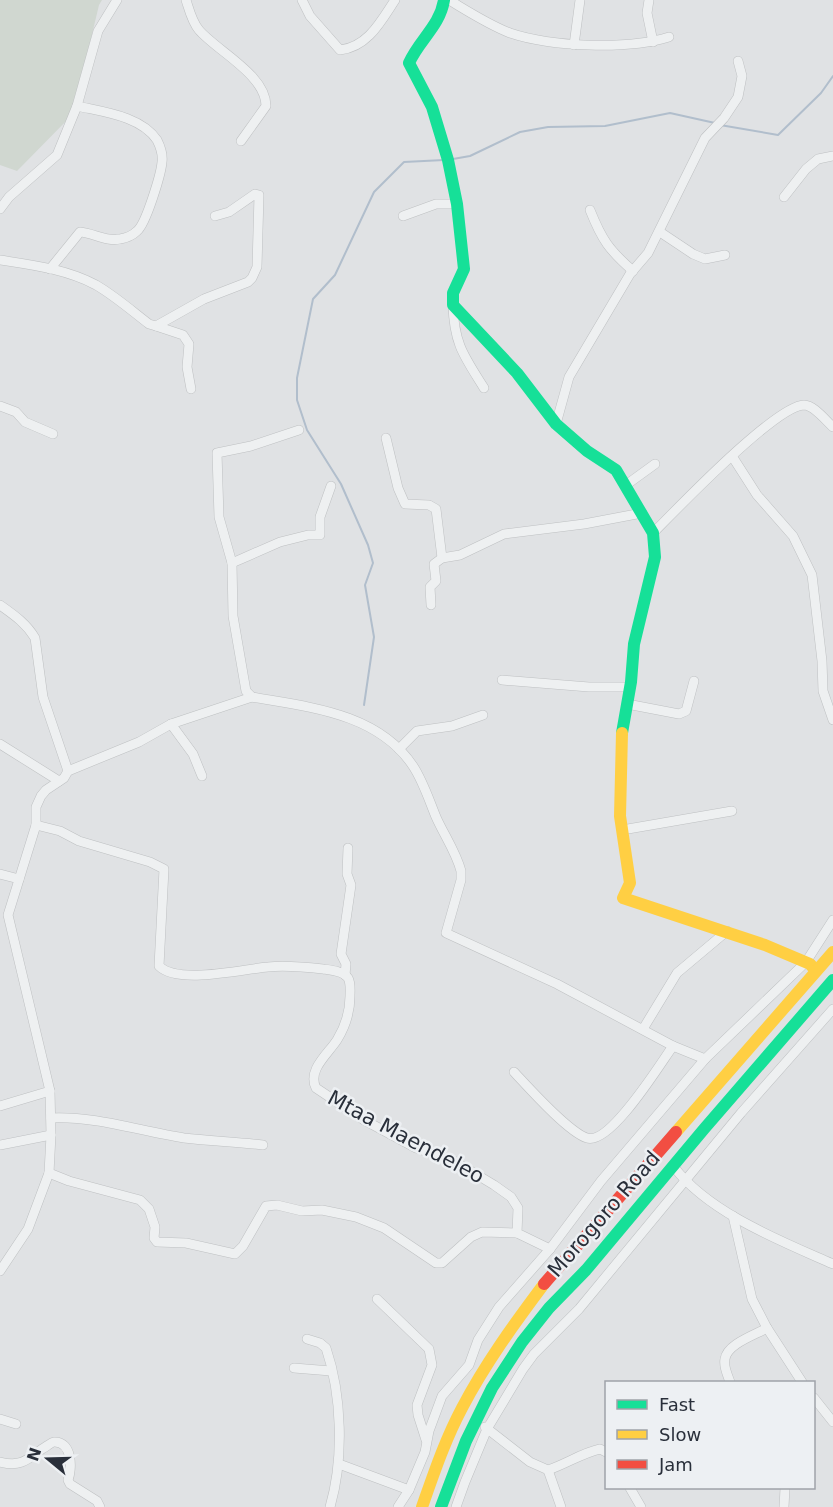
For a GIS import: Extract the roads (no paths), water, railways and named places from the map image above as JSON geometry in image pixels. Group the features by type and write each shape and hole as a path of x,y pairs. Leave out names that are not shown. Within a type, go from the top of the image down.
{"main road":[{"path":"444,0 435,26 409,63 432,107 448,160 457,204 464,269 453,293 453,305 517,373 556,424 587,451 616,470 653,533 655,557 634,644 630,687 623,722 620,816 630,883 623,898 666,914 727,931 806,962 816,971"},
{"name":"Morogoro Road","path":"423,1507 445,1442 458,1414 481,1372 513,1324 564,1259 833,952"},
{"name":"Morogoro Road","path":"441,1507 454,1469 492,1389 536,1323 586,1270 833,980"}],"street":[{"path":"0,209 9,197 57,155 77,106 98,31 117,0"},
{"path":"186,0 197,28 254,79 265,99 266,106 241,141"},
{"path":"302,0 310,15 340,50 353,47 375,31 395,0"},
{"path":"449,0 510,33 574,45 629,45 669,37"},
{"path":"574,45 580,0"},
{"path":"649,0 647,13 653,42"},
{"path":"556,424 569,377 633,271 648,253 660,232 705,138 724,118 738,96 742,76 738,61"},
{"path":"50,269 80,232 119,239 137,231 148,209 162,162 157,140 141,126 133,121 77,106"},
{"path":"784,197 806,169 818,159 833,156"},
{"path":"156,326 204,299 248,282 255,273 260,195 255,194 229,212 215,216"},
{"path":"403,216 436,204 457,204"},
{"path":"590,210 601,237 612,252 633,271"},
{"path":"660,232 693,254 705,259 725,255"},
{"path":"0,260 50,269 95,285 149,324 187,338 189,350 187,367 191,389"},
{"path":"453,305 454,329 460,348 484,388"},
{"path":"653,533 732,456 767,425 792,409 803,405 809,406 833,428"},
{"path":"0,406 16,412 26,422 53,434"},
{"path":"252,698 246,691 238,653 233,616 232,563 219,516 217,453 251,446 299,430"},
{"path":"386,438 398,488 405,504 429,505 436,510 442,558"},
{"path":"732,456 757,495 793,536 808,566 815,595 825,700 833,720"},
{"path":"626,485 655,464"},
{"path":"232,563 280,542 302,536 320,535 320,517 332,486"},
{"path":"431,605 430,587 436,581 434,564 442,558 460,555 504,534 584,524 642,513"},
{"path":"0,605 30,629 34,638 43,697 68,771"},
{"path":"502,680 589,687 630,687"},
{"path":"627,704 679,714 686,711 694,681"},
{"path":"0,1271 28,1229 49,1173 50,1091 42,1050 8,923 9,907 36,825 36,807 40,796 68,771 140,742 171,724 252,698 321,709 341,716 384,736 414,767 460,866 461,880 446,933 557,984 673,1046 705,1059"},
{"path":"399,749 417,731 452,726 483,716"},
{"path":"171,724 194,754 202,776"},
{"path":"0,744 59,781"},
{"path":"622,830 732,811"},
{"path":"36,825 60,831 80,841 150,862 164,869 159,966 163,970 184,975 279,966 330,970 345,975 346,964 341,954 351,885 347,874 348,848"},
{"path":"0,874 19,879"},
{"path":"398,1507 409,1491 442,1396 470,1365 485,1326 504,1300 550,1249 601,1181 705,1059 806,962 833,920"},
{"path":"643,1029 676,973 727,931"},
{"name":"Mtaa Maendeleo","path":"345,975 349,979 350,989 347,1017 337,1039 318,1065 314,1076 315,1085 320,1092 364,1120 416,1148 454,1161 511,1197 518,1208 517,1233"},
{"path":"456,1507 487,1429 534,1354 579,1309 741,1113 833,1010"},
{"path":"514,1072 560,1119 580,1135 592,1139 601,1136 616,1121 673,1046"},
{"path":"0,1106 50,1091"},
{"path":"51,1118 69,1117 184,1138 263,1145"},
{"path":"0,1145 51,1135"},
{"path":"674,1167 685,1181 733,1216 833,1264"},
{"path":"49,1173 69,1181 140,1200 149,1209 155,1227 154,1238 157,1242 186,1243 235,1254 243,1246 266,1206 277,1205 302,1211 322,1210 356,1217 384,1228 436,1263 442,1263 464,1242 482,1232 517,1233 550,1249"},
{"path":"733,1216 752,1299 767,1328 801,1381"},
{"path":"377,1299 429,1349 432,1365 417,1405 427,1442"},
{"path":"729,1381 724,1363 726,1354 734,1346 767,1328"},
{"path":"307,1339 320,1343 326,1348 336,1398 340,1442 339,1464 330,1507"},
{"path":"294,1368 331,1371"},
{"path":"815,1400 833,1422"},
{"path":"0,1419 16,1424"},
{"path":"477,1419 530,1462 548,1470 591,1451 600,1449 605,1452"},
{"path":"0,1462 17,1464 26,1461 50,1444 56,1442 61,1444 69,1452 71,1469 68,1480 70,1484 97,1501 100,1507"},
{"path":"339,1464 409,1491"},
{"path":"548,1470 561,1507"},
{"path":"631,1489 641,1507"},
{"path":"784,1507 785,1489"}],"waterway":[{"path":"720,125 778,135 821,93 833,76"},
{"path":"453,159 470,156 520,132 548,127 605,126 670,113 715,123"},
{"path":"364,705 374,637 365,585 373,563 368,545 341,484 307,430 297,400 297,378 313,299 335,275 374,192 404,162 444,160"}]}
